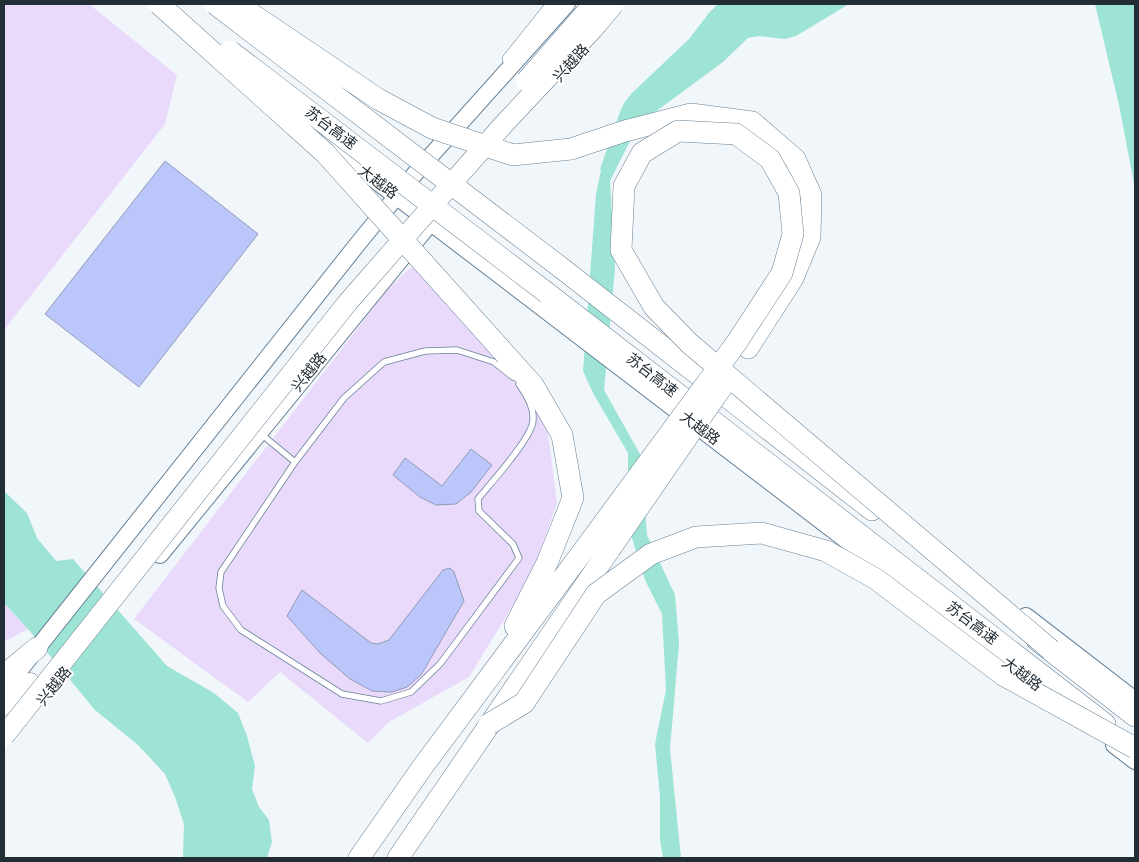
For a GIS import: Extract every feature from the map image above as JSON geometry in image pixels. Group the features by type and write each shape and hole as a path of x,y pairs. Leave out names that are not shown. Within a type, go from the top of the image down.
{"highway":[{"path":"159,4 325,153 532,384 562,435 573,498 547,564 484,686"},
{"name":"苏台高速","path":"168,4 456,223 1135,748"},
{"name":"苏台高速","path":"215,4 489,211 1135,716"},
{"path":"237,4 378,99 432,128 513,155 571,149 625,131 691,114 744,120 752,122 795,159 811,195 810,237 794,278 398,858"},
{"path":"4,705 30,682 339,295 593,4"},
{"path":"4,736 348,302 503,125 614,4"},
{"path":"359,858 421,769 484,686 615,507 714,373 720,366 726,358 782,273 793,234 789,193 770,159 736,134 678,131 642,153 624,186 621,250 654,307 689,343 711,362 719,368 772,413 779,420 1051,650"},
{"path":"489,724 524,703 596,594 651,554 696,538 762,533 826,552 876,579 1003,675 1135,748"},
{"path":"4,675 37,648"}],"main road":[{"name":"大越路","path":"146,4 1135,761"},
{"path":"230,4 1135,700"},
{"path":"4,690 397,197 430,157 567,4"},
{"name":"兴越路","path":"4,747 431,222 623,4"}],"street":[{"path":"430,157 552,4"}],"lane":[{"path":"457,350 494,362 517,381 529,399 533,421 526,437 478,499 479,512 513,544 519,558 440,664 411,692 381,701 342,694 241,630 223,606 219,588 220,572 295,462 344,398 384,362 425,351 457,350"},
{"path":"259,433 295,462"}],"shaded area":[{"path":"4,4 89,4 177,75 165,124 4,330"},
{"path":"718,4 849,4 796,36 785,39 758,36 748,38 723,62 655,112 630,141 610,181 615,268 604,390 641,456 647,535 675,595 679,644 670,749 681,858 663,858 660,840 660,797 655,744 666,690 662,614 645,580 632,538 628,453 593,393 583,371 596,194 600,169 620,112 631,94 689,39"},
{"path":"1095,4 1135,4 1135,189 1119,105"},
{"path":"410,268 420,269 530,392 547,426 557,503 531,576 469,677 389,722 368,743 280,672 248,702 134,619 387,290"},
{"path":"4,491 27,513 37,538 56,561 73,559 167,666 214,693 238,713 247,736 255,766 252,789 259,807 269,820 272,842 267,858 183,858 184,824 165,774 138,745 95,710 4,603"},
{"path":"4,603 28,629 4,642"}],"building":[{"path":"165,161 258,234 139,387 45,314"},
{"path":"471,449 492,465 471,492 456,504 436,505 420,497 393,475 405,458 442,486"},
{"path":"450,568 454,572 464,601 421,675 407,687 392,692 372,691 350,679 320,653 287,616 302,590 371,643 378,644 389,640 443,570"}]}
